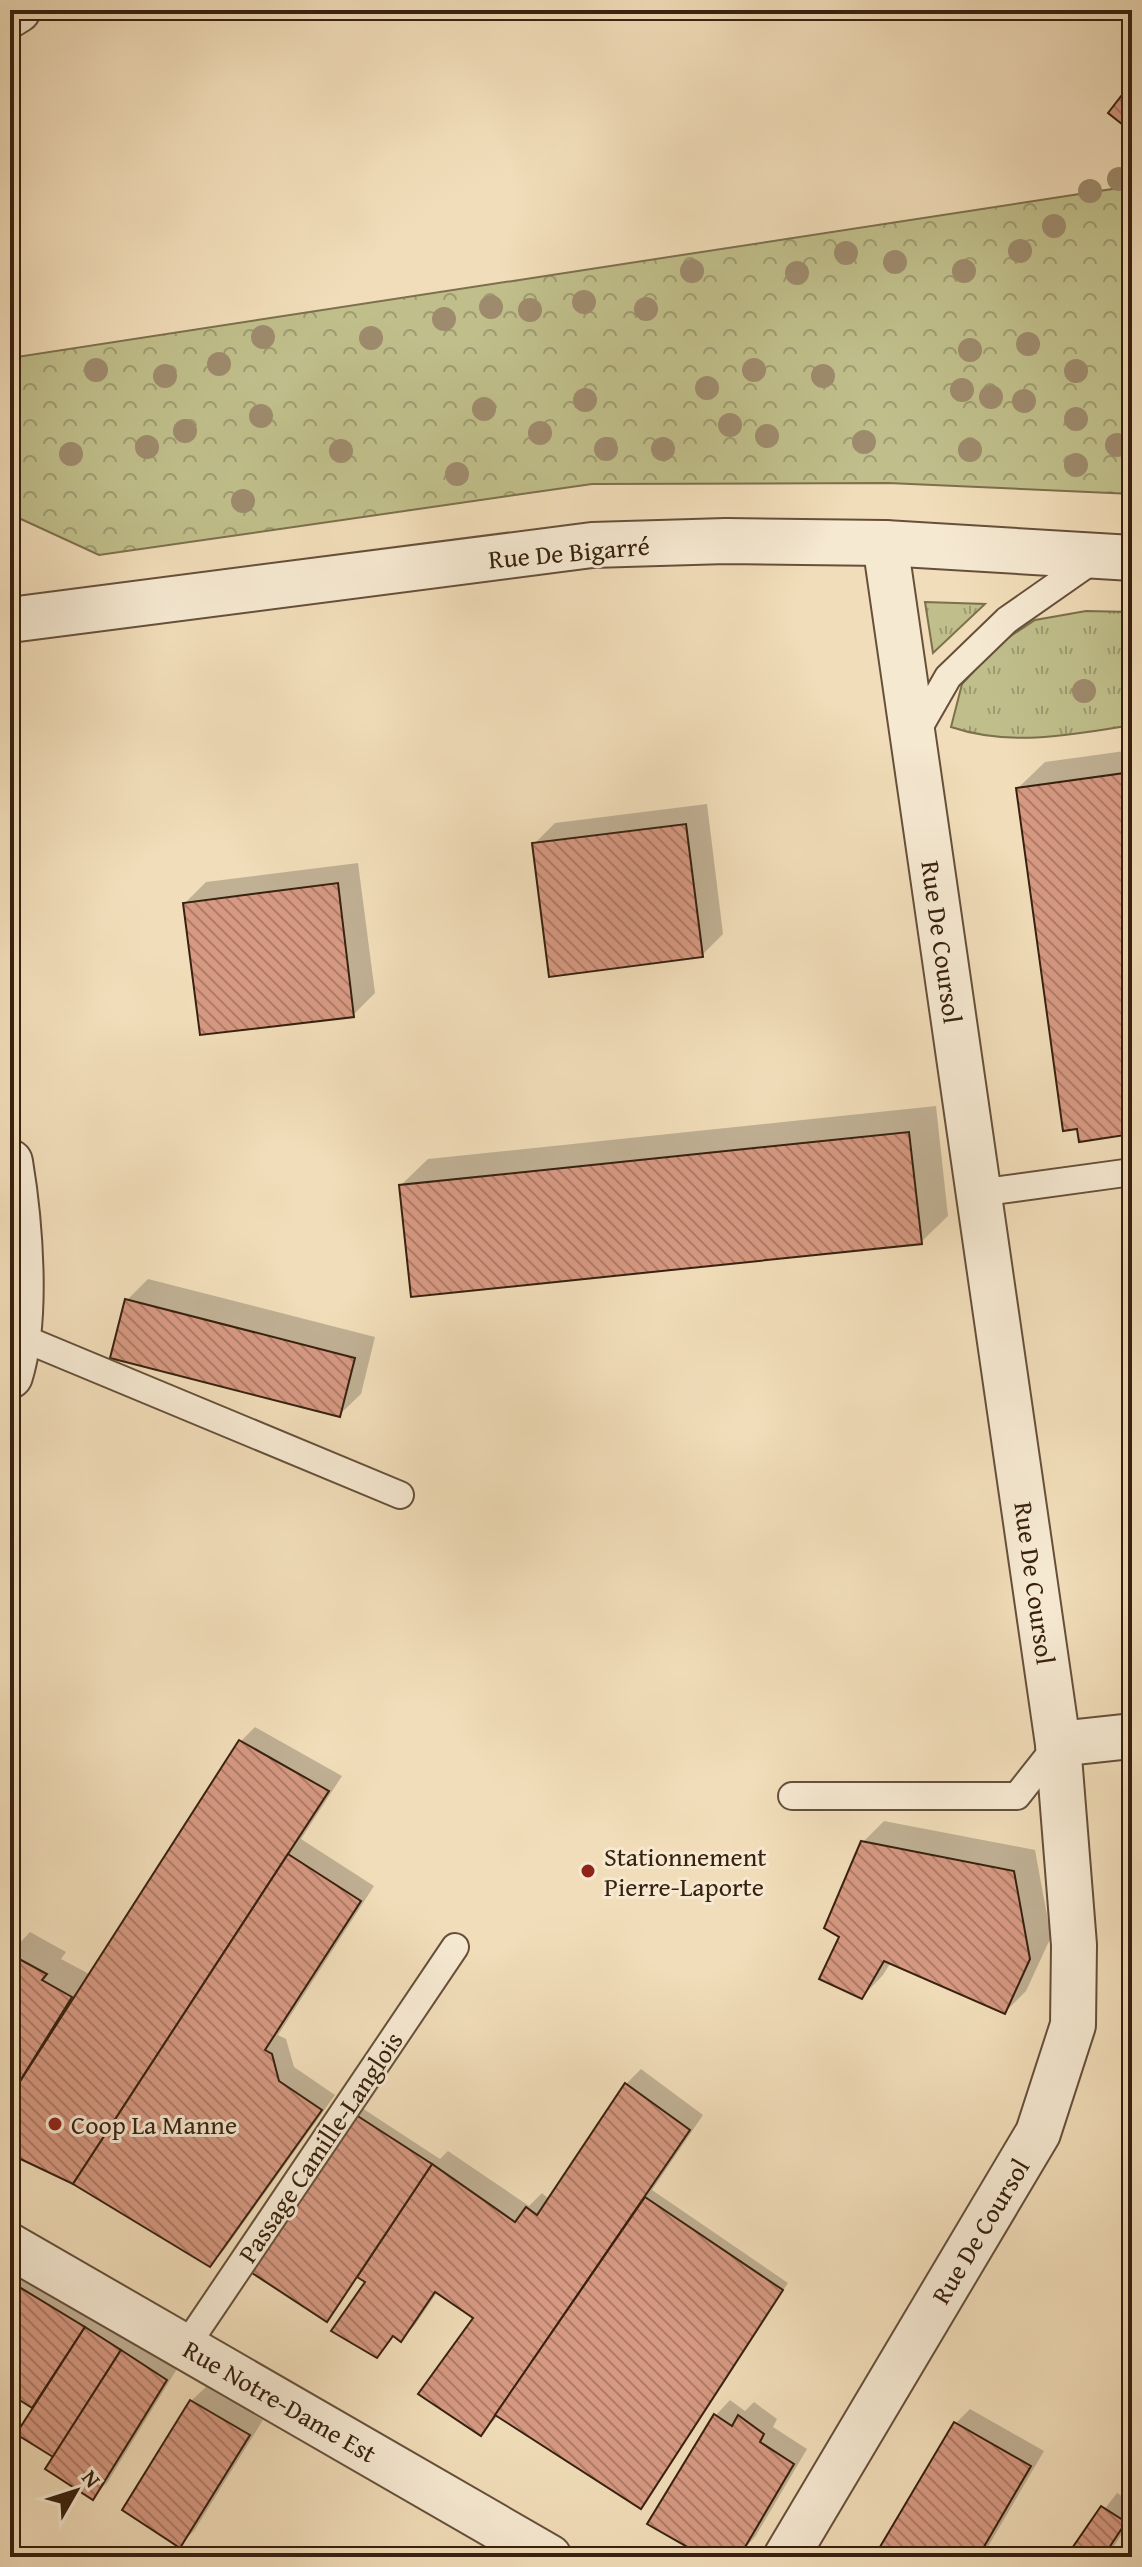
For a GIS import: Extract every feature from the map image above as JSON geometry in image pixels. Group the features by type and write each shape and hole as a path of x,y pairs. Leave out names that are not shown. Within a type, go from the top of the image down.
{"street":[{"path":"10,15 18,10"},
{"name":"Rue De Bigarré","path":"10,620 592,545 726,541 885,543 1114,557"},
{"name":"Rue De Coursol","path":"786,2557 1038,2133 1073,2025 1074,1945 1058,1744 885,543"},
{"path":"10,1162 16,1208 15,1356"},
{"path":"1058,1744 1132,1736"},
{"name":"Rue Notre-Dame Est","path":"10,2246 549,2557"}],"lane":[{"path":"913,738 948,677 1007,620 1114,557"},
{"path":"978,1193 1132,1172"},
{"path":"15,1356 400,1495"},
{"path":"792,1796 1017,1796 1058,1744"},
{"name":"Passage Camille-Langlois","path":"186,2346 455,1947"}],"green space":[{"path":"1132,186 1132,494 888,483 592,484 99,555 10,514 10,358"},
{"path":"925,602 985,604 933,653"},
{"path":"1086,611 1132,612 1132,725 1018,738 996,737 951,727 962,684 1000,643 1035,620"}],"building":[{"path":"1132,82 1132,132 1108,113"},
{"path":"1132,772 1132,1134 1079,1142 1077,1129 1063,1131 1016,788"},
{"path":"686,824 703,957 549,977 532,843"},
{"path":"338,883 354,1017 200,1035 183,903"},
{"path":"909,1132 922,1244 411,1297 399,1185"},
{"path":"125,1299 355,1358 340,1417 110,1358"},
{"path":"239,1740 329,1791 73,2184 10,2154 10,2097"},
{"path":"861,1841 1014,1871 1030,1959 1005,2014 884,1961 862,1999 819,1979 839,1937 824,1928"},
{"path":"288,1854 361,1901 265,2050 272,2054 279,2081 322,2110 210,2267 73,2184"},
{"path":"10,1954 47,1974 42,1980 72,1997 10,2097"},
{"path":"625,2083 690,2130 481,2436 418,2394 473,2318 435,2292 401,2342 393,2336 377,2358 331,2331 365,2282 357,2277 432,2164 515,2222 526,2207 537,2215"},
{"path":"353,2113 432,2164 327,2322 249,2271"},
{"path":"645,2197 783,2290 641,2509 495,2415"},
{"path":"11,2282 85,2327 32,2408 10,2394"},
{"path":"85,2327 121,2350 53,2457 16,2434"},
{"path":"121,2350 167,2380 93,2500 45,2469"},
{"path":"190,2400 250,2435 180,2548 122,2510"},
{"path":"714,2414 732,2426 738,2415 764,2434 760,2442 794,2464 741,2554 732,2557 705,2557 647,2524"},
{"path":"954,2422 1031,2466 978,2557 874,2557"},
{"path":"1101,2506 1126,2522 1103,2557 1066,2557"}],"place":[{"name":"Stationnement Pierre-Laporte","path":"588,1871"},
{"name":"Coop La Manne","path":"55,2124"}]}
